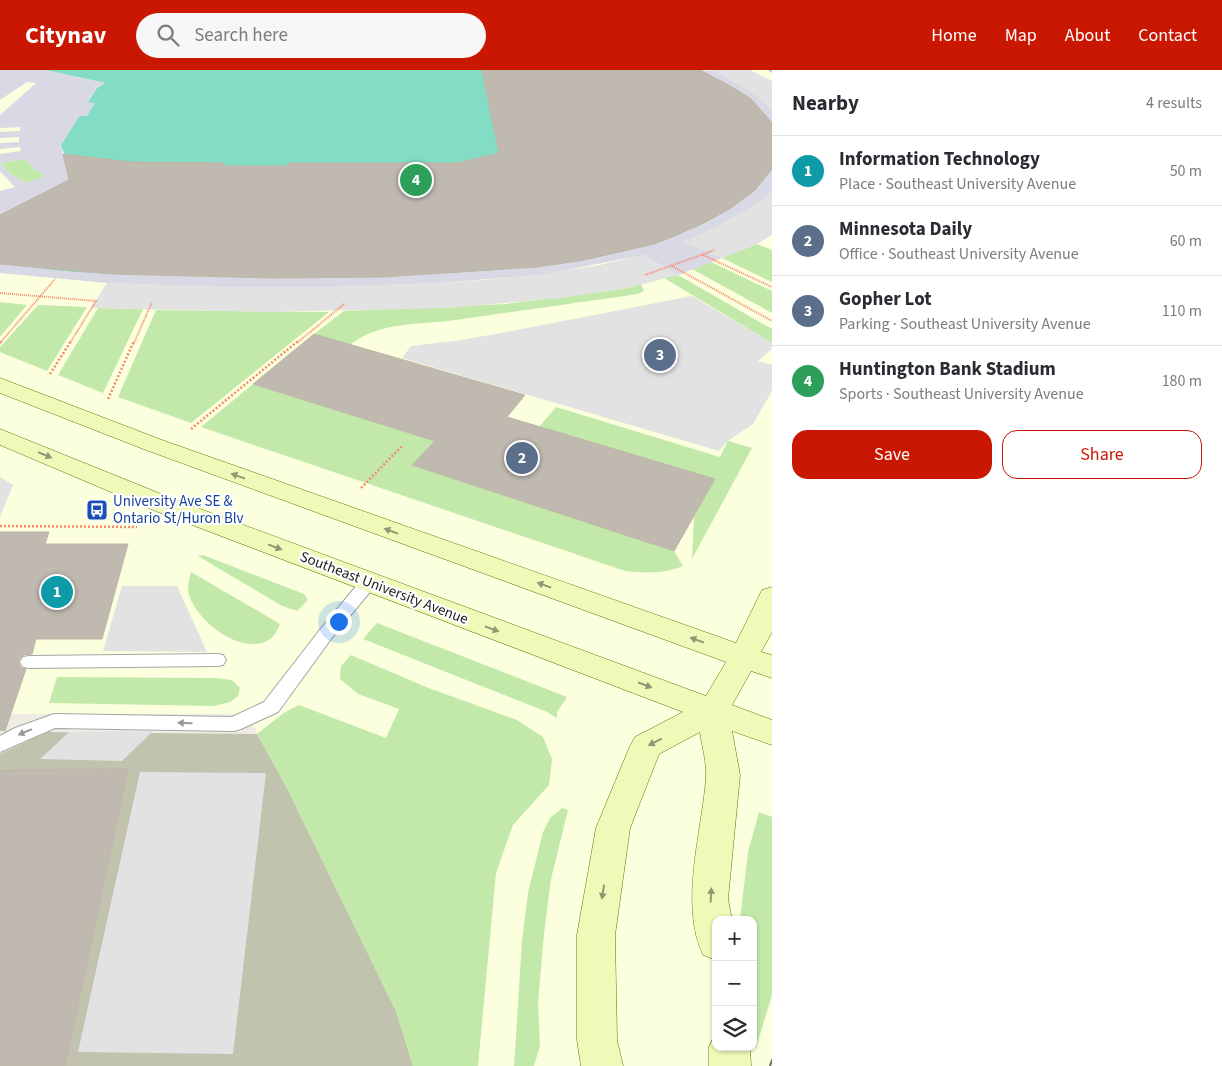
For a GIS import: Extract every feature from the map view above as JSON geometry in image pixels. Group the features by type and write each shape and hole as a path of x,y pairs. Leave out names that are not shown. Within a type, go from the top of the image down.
{"main road":[{"path":"0,385 154,446 772,667"},
{"name":"Southeast University Avenue","path":"0,436 168,506 368,583 772,733"},
{"path":"602,1066 597,1040 596,935 613,828 646,746 714,711 758,631 772,597"},
{"path":"712,916 710,900 723,775 714,711"},
{"path":"729,1051 730,1066"}],"lane":[{"path":"0,745 22,733 54,721 234,724 271,707 325,635 368,583"},
{"path":"29,662 217,660"}],"path":[{"path":"645,275 715,250"},
{"path":"703,255 772,287"},
{"path":"672,266 772,321"},
{"path":"0,343 55,279"},
{"path":"0,294 96,301 49,377"},
{"path":"108,399 152,302"},
{"path":"191,429 344,304"},
{"path":"361,488 403,445"},
{"path":"0,526 139,526"}],"shaded area":[{"path":"0,70 772,70 772,1066 413,1066 396,1011 285,784 247,714 0,714"},
{"path":"0,70 45,70 105,83 97,88 87,102 95,103 87,116 79,116 61,145 63,154 70,162 90,170 0,215 0,191 15,187 0,171 0,154 21,151 20,147 0,149 0,143 19,142 19,137 0,138 0,132 20,131 21,127 0,128 0,115 36,83 27,82 0,100","holes":["25,159 33,168 45,176 26,183 10,174 1,163"]},
{"path":"700,70 714,71 742,86 760,99 772,110 772,123 751,99"},
{"path":"711,70 750,70 772,81 772,110 742,86"},
{"path":"772,167 772,190 770,193 745,211 717,227 683,242 722,258 678,275 644,255 545,274 439,283 331,287 218,287 107,283 0,273 0,263 62,271 112,274 331,278 489,271 584,260 654,244 706,223 731,208 755,190"},
{"path":"772,190 772,235 757,244 722,258 682,242 717,227 745,211"},
{"path":"644,255 678,275 627,288 561,298 449,308 264,312 91,308 107,283 218,287 331,287 439,283 494,279 595,266"},
{"path":"692,296 772,343 772,349 758,361 772,365 772,391 753,424 728,441 719,451 402,358 411,346 462,340"},
{"path":"0,477 13,485 0,517"},
{"path":"122,586 177,586 207,652 103,651"},
{"path":"153,731 122,761 40,759 69,732"},
{"path":"48,732 257,734 285,784 396,1011 413,1066 0,1066 0,754"},
{"path":"140,772 266,773 233,1054 78,1052"}],"green space":[{"path":"45,70 700,70 740,92 766,114 772,126 771,169 763,182 755,190 711,219 678,235 644,248 570,263 496,271 435,274 263,278 98,274 65,272 0,263 0,215 90,170 75,164 68,158 61,145 79,116 94,103 87,103 97,88 105,83"},
{"path":"25,159 33,168 46,176 26,183 10,174 1,163"},
{"path":"757,244 772,250 772,282 722,258"},
{"path":"711,262 772,291 772,313 692,269"},
{"path":"678,275 772,329 772,343 664,278"},
{"path":"641,284 644,291 638,294 456,320 401,325 361,337 350,345 314,334 344,311 506,304 627,288"},
{"path":"0,302 27,305 0,337"},
{"path":"38,305 87,307 47,371 0,352 0,347"},
{"path":"98,308 143,309 103,393 58,375"},
{"path":"156,310 329,312 191,423 118,397"},
{"path":"253,384 435,441 413,465 674,551 683,566 654,572 625,571 201,427"},
{"path":"556,407 720,457 728,441 752,448 692,559 694,517 715,479 539,427"},
{"path":"203,555 304,594 308,600 297,611 282,606 198,556"},
{"path":"191,572 280,624 275,634 264,642 251,644 237,641 223,634 199,613 191,600 188,588"},
{"path":"377,623 567,697 557,712 557,718 547,712 363,639"},
{"path":"351,655 426,687 517,720 543,737 552,759 549,785 513,825 496,873 478,1066 413,1066 396,1011 285,784 257,734 285,712 299,705 386,738 399,709 358,694 340,679 341,666"},
{"path":"57,677 214,678 232,680 240,688 238,696 230,702 214,706 49,703"},
{"path":"562,808 568,810 551,879 544,934 538,1003 540,1046 534,1066 514,1066 522,941 528,893 543,832 550,818"},
{"path":"759,812 772,817 772,995 757,1045 757,916 740,916 748,852"}],"building":[{"path":"482,70 700,70 751,99 772,123 772,169 755,190 731,208 706,222 672,237 654,244 584,260 537,267 382,277 272,278 112,274 0,264 0,215 69,180 63,154 130,162 224,163 224,166 288,166 288,163 457,163 499,153"},
{"path":"314,334 525,395 507,417 715,479 674,551 412,465 435,441 253,384"},
{"path":"0,532 49,532 45,544 128,544 102,639 36,639 32,654 23,655 18,661 21,668 26,669 5,731 0,730"},
{"path":"128,769 65,1066 0,1066 0,770"}],"tram line":[{"path":"770,1066 772,1060"}],"place":[{"name":"Huntington Bank Stadium","path":"416,180"},
{"name":"Gopher Lot","path":"660,355"},
{"name":"Minnesota Daily","path":"522,458"},
{"name":"University Ave SE & Ontario St/Huron Blv","path":"97,510"},
{"name":"Information Technology","path":"57,592"}]}
